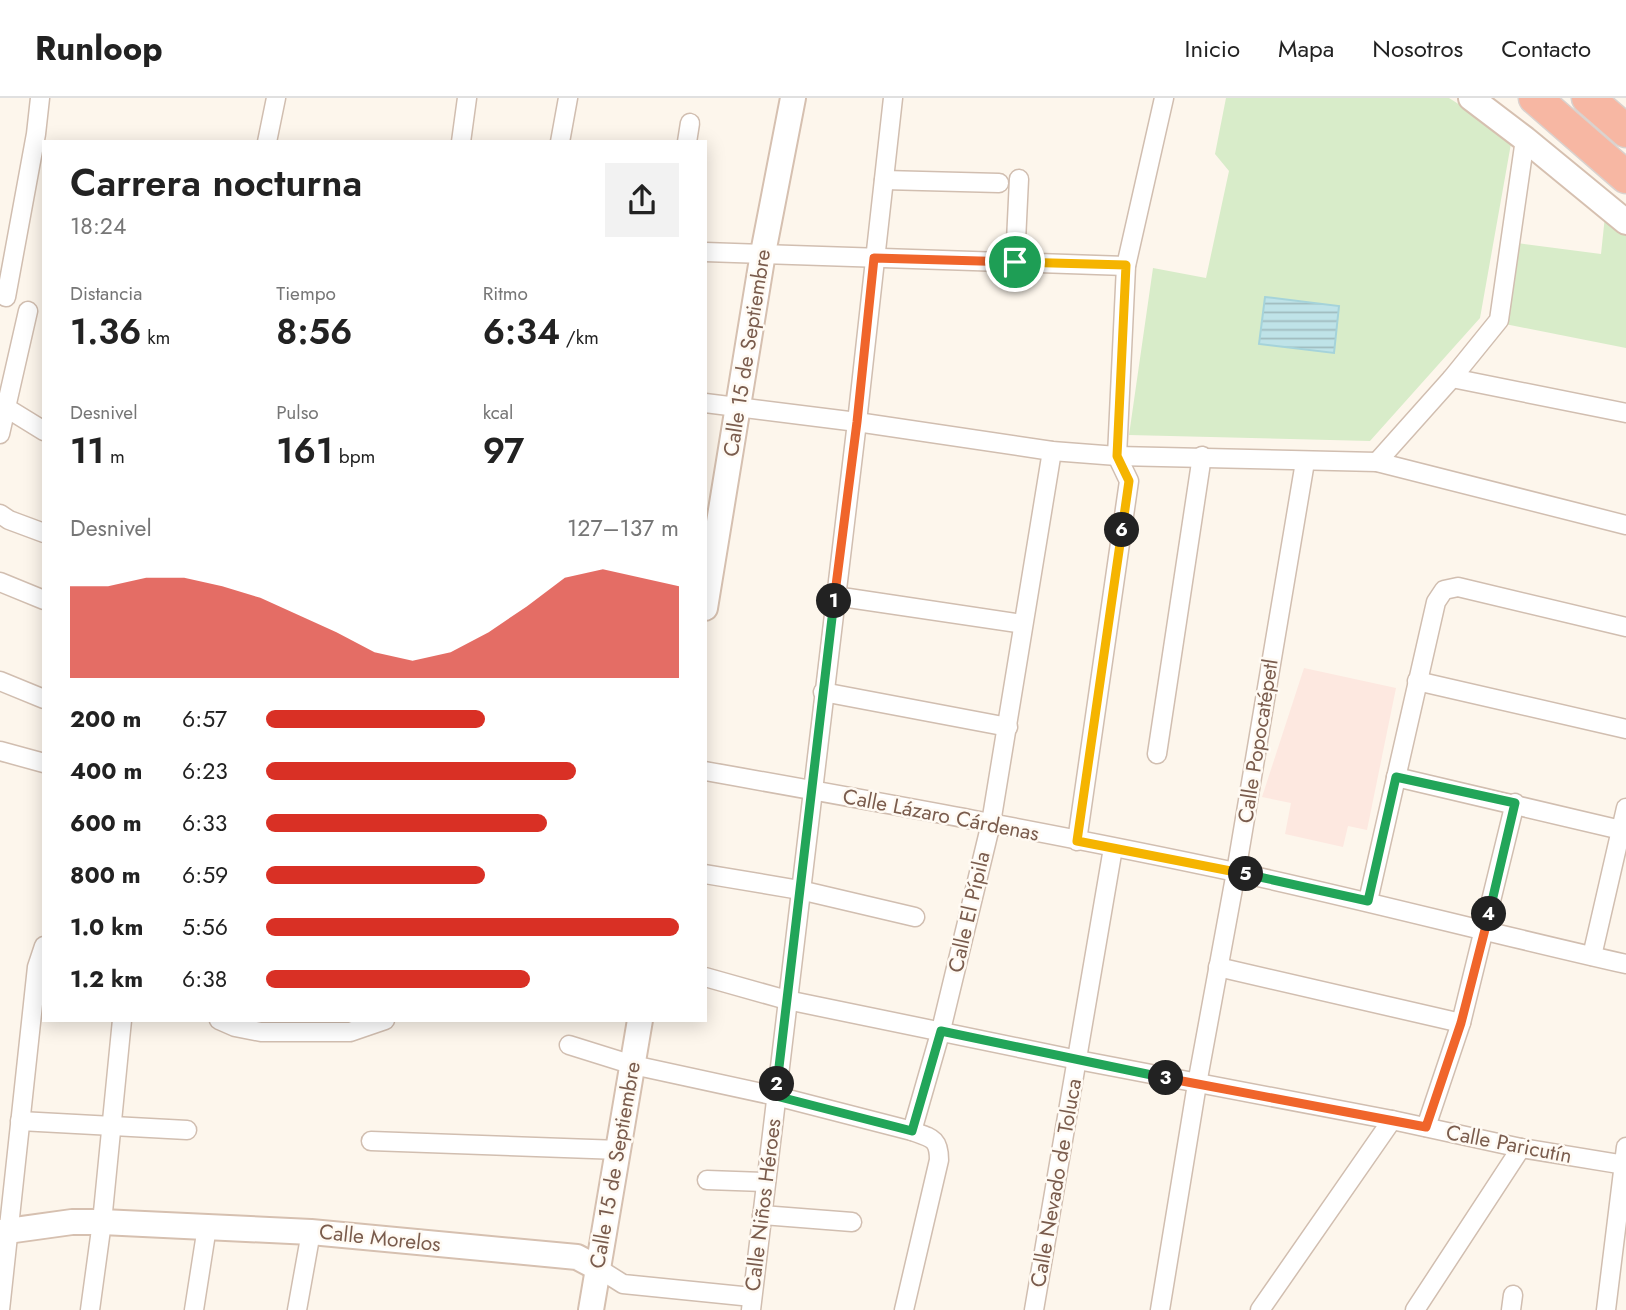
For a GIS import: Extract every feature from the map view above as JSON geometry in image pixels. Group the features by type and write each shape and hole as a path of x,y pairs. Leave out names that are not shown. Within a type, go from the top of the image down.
{"highway":[{"path":"1535,98 1626,177"},
{"path":"1588,98 1626,131"}],"street":[{"path":"40,98 36,134 3,295 42,320"},
{"path":"267,140 276,98"},
{"path":"461,140 467,98"},
{"path":"561,140 568,98"},
{"name":"Calle 15 de Septiembre","path":"707,596 763,253 793,98"},
{"name":"Calle Niños Héroes","path":"751,1304 857,422 893,98"},
{"path":"1077,841 1129,481 1117,456 1126,265 1164,98"},
{"path":"1471,98 1626,222"},
{"path":"687,140 690,122"},
{"path":"1377,461 1452,378 1499,320 1525,139"},
{"path":"1015,262 1019,179"},
{"path":"884,180 999,183"},
{"path":"707,252 1126,265"},
{"path":"0,434 3,406 27,311"},
{"path":"1452,378 1626,414"},
{"path":"707,403 1052,451 1117,456 1377,461 1626,525"},
{"path":"3,406 42,430"},
{"name":"Calle El Pípila","path":"912,1131 941,1031 990,823 1052,451"},
{"path":"1157,754 1202,456"},
{"name":"Calle Popocatépetl","path":"1160,1310 1305,461"},
{"path":"0,514 42,532"},
{"path":"0,582 42,599"},
{"path":"1368,901 1436,602 1444,590 1458,587 1626,627"},
{"path":"835,596 1023,624"},
{"path":"0,681 42,698"},
{"path":"1417,681 1626,729"},
{"path":"823,692 1008,727"},
{"path":"0,751 42,762"},
{"name":"Calle Lázaro Cárdenas","path":"707,771 990,823 1236,872 1626,964"},
{"path":"1396,777 1621,830"},
{"path":"1426,1127 1461,1023 1515,803"},
{"path":"1592,956 1626,808"},
{"name":"Calle Nevado de Toluca","path":"1034,1310 1114,848"},
{"path":"707,874 800,890 915,917"},
{"path":"0,1310 5,1232 37,967 42,952"},
{"path":"1218,967 1461,1023"},
{"name":"Calle Paricutín","path":"707,978 787,1000 1078,1060 1392,1120 1521,1148 1625,1165"},
{"path":"89,1310 102,1222 122,1022"},
{"path":"224,1022 261,1032 314,1024 350,1032 379,1022"},
{"name":"Calle 15 de Septiembre","path":"591,1310 596,1267 620,1150 640,1022"},
{"path":"569,1045 633,1065 776,1096 932,1138 939,1147 939,1160 904,1310"},
{"path":"1260,1310 1392,1120"},
{"path":"20,1121 187,1130"},
{"path":"371,1141 620,1150"},
{"path":"1606,1310 1626,1147"},
{"path":"1415,1310 1521,1148"},
{"path":"707,1180 766,1182"},
{"path":"762,1215 852,1222"},
{"name":"Calle Morelos","path":"5,1232 72,1222 311,1232 577,1258 622,1284 751,1304"},
{"path":"194,1310 207,1227"},
{"path":"298,1310 311,1232"}],"shaded area":[{"path":"1304,668 1396,688 1367,830 1348,826 1343,847 1285,834 1291,803 1262,797"}],"green space":[{"path":"1226,98 1449,98 1512,138 1480,318 1370,441 1129,435 1153,268 1206,278 1229,171 1215,154"},
{"path":"1605,216 1626,233 1626,348 1505,324 1517,243 1601,254"}],"water":[{"path":"1265,297 1339,306 1334,353 1259,344"}],"route":[{"path":"874,258 1015,262 1126,265 1117,456 1129,481 1077,841 1368,901 1396,777 1515,803 1461,1023 1426,1127 1197,1084 941,1031 912,1131 776,1096 857,422 874,258"}]}
